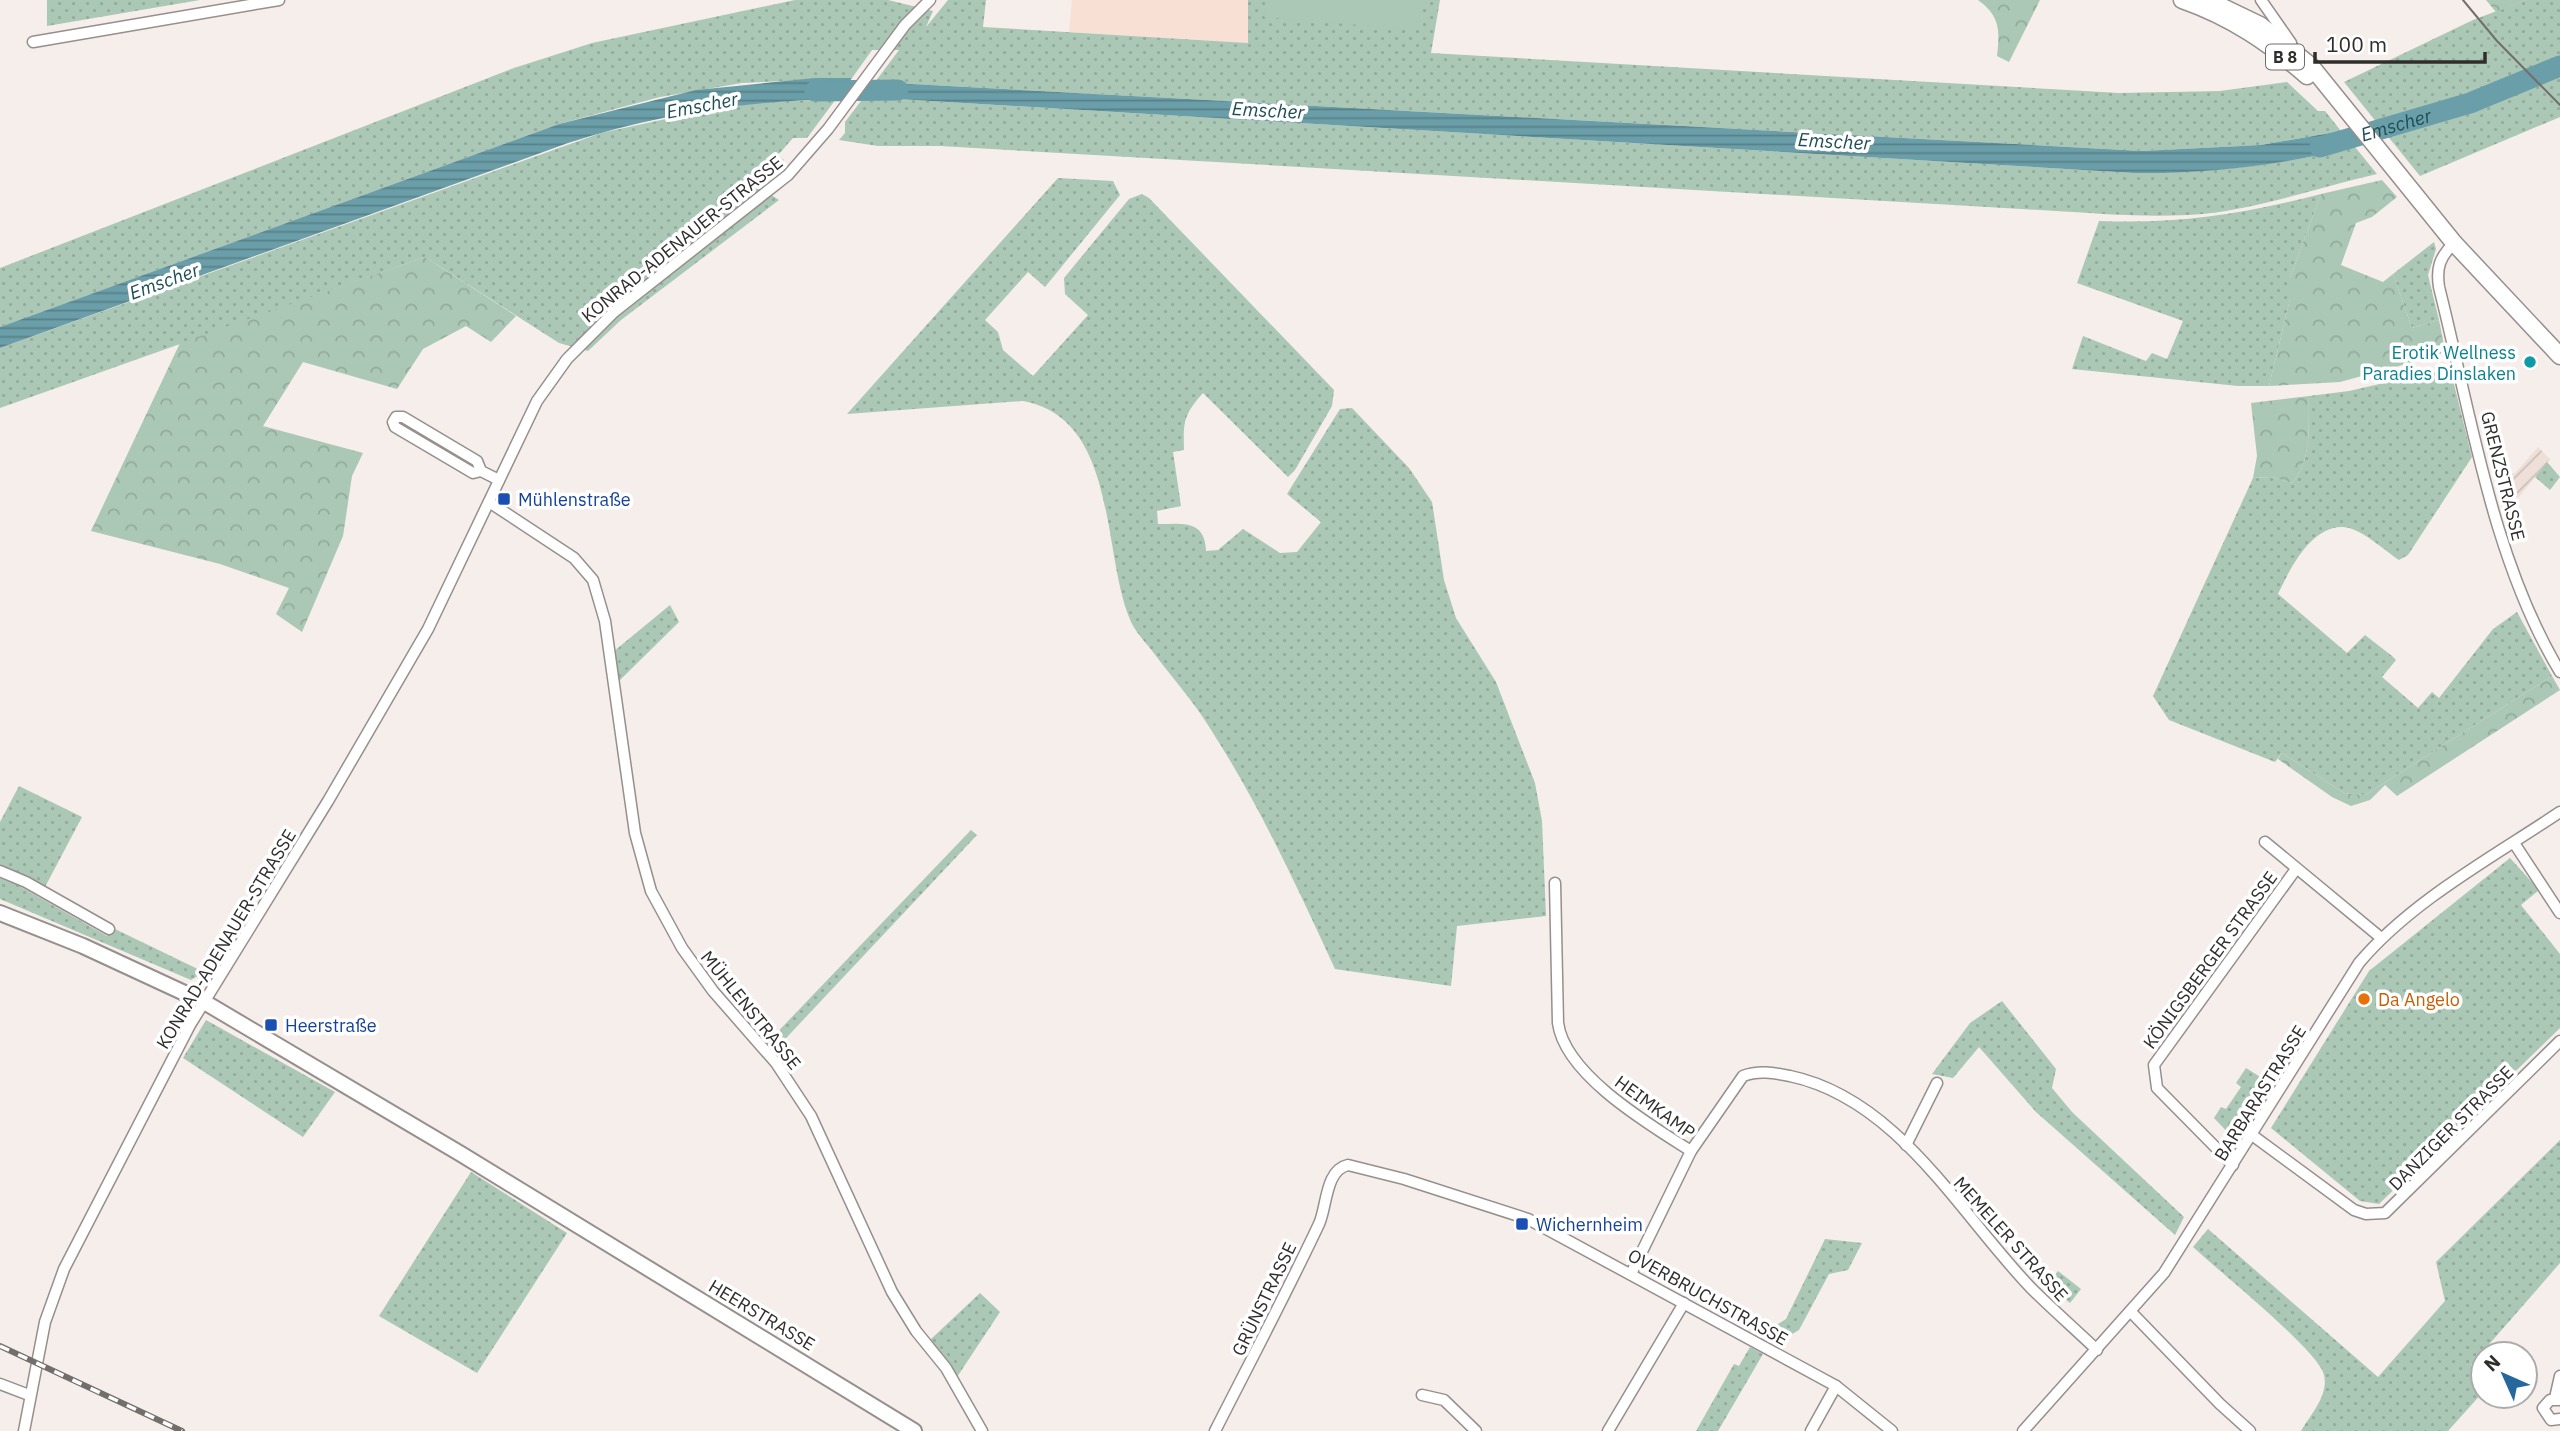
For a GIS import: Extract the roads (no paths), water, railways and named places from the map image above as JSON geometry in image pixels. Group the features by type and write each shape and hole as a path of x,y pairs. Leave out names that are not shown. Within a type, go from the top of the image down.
{"main road":[{"name":"B 8","path":"2206,3 2259,25 2297,52 2334,90 2348,113 2454,243 2560,356"},
{"name":"B 8","path":"2206,3 2274,47 2348,113"},
{"name":"HEERSTRASSE","path":"0,913 83,946 206,1003 461,1154 914,1431"}],"street":[{"path":"33,42 279,0"},
{"name":"KONRAD-ADENAUER-STRASSE","path":"24,1431 45,1322 64,1269 190,1025 206,1003 428,629 537,401 550,380 590,334 614,312 776,186 828,129 886,50 930,0"},
{"path":"2261,0 2297,52"},
{"name":"GRENZSTRASSE","path":"2454,243 2439,261 2436,270 2439,287 2505,551 2531,619 2560,672"},
{"path":"481,471 477,461 403,417 396,417 393,422 395,427 473,473 481,471 499,480"},
{"name":"MÜHLENSTRASSE","path":"489,502 575,558 593,580 605,621 635,833 659,910 713,991 776,1063 811,1116 892,1292 916,1331 946,1368 982,1431"},
{"name":"BARBARASTRASSE","path":"2023,1431 2164,1273 2359,963 2380,937 2405,916 2560,813"},
{"path":"2265,842 2380,937"},
{"path":"2514,843 2560,913"},
{"name":"KÖNIGSBERGER STRASSE","path":"2233,1165 2157,1088 2154,1065 2296,869"},
{"path":"0,871 26,882 109,929"},
{"name":"HEIMKAMP","path":"1555,883 1558,1023 1563,1042 1601,1087 1626,1110 1691,1151 1631,1274"},
{"name":"DANZIGER STRASSE","path":"2252,1135 2354,1209 2366,1214 2385,1213 2560,1041"},
{"name":"MEMELER STRASSE","path":"1691,1151 1743,1076 1766,1072 1801,1078 1854,1100 1906,1145 2031,1287 2097,1350"},
{"path":"1906,1145 1937,1083"},
{"name":"OVERBRUCHSTRASSE","path":"1335,1173 1348,1165 1366,1167 1528,1219 1836,1386 1892,1431"},
{"name":"GRÜNSTRASSE","path":"1215,1431 1321,1220 1335,1173"},
{"path":"1608,1431 1684,1303"},
{"path":"2131,1312 2220,1404 2250,1431"},
{"path":"2549,1431 2558,1420 2546,1418 2543,1408 2545,1403 2557,1399 2560,1376"},
{"path":"0,1384 29,1395"},
{"path":"1811,1431 1836,1386"},
{"path":"1422,1395 1444,1400 1476,1431"}],"water":[{"path":"815,78 852,78 836,99 700,111 568,143 0,348 0,327 559,124 696,90"},
{"path":"875,82 2142,151 2261,145 2341,131 2355,147 2246,167 2134,173 864,97"}],"waterway":[{"name":"Emscher","path":"2320,147 2470,103 2560,66"},
{"name":"Emscher","path":"815,91 898,90"}],"tram line":[{"path":"2463,0 2497,41 2560,105"}],"railway":[{"path":"0,1346 182,1431"}],"place":[{"name":"Erotik Wellness Paradies Dinslaken","path":"2530,362"},
{"name":"Mühlenstraße","path":"504,499"},
{"name":"Da Angelo","path":"2364,999"},
{"name":"Heerstraße","path":"271,1025"},
{"name":"Wichernheim","path":"1522,1224"}]}
